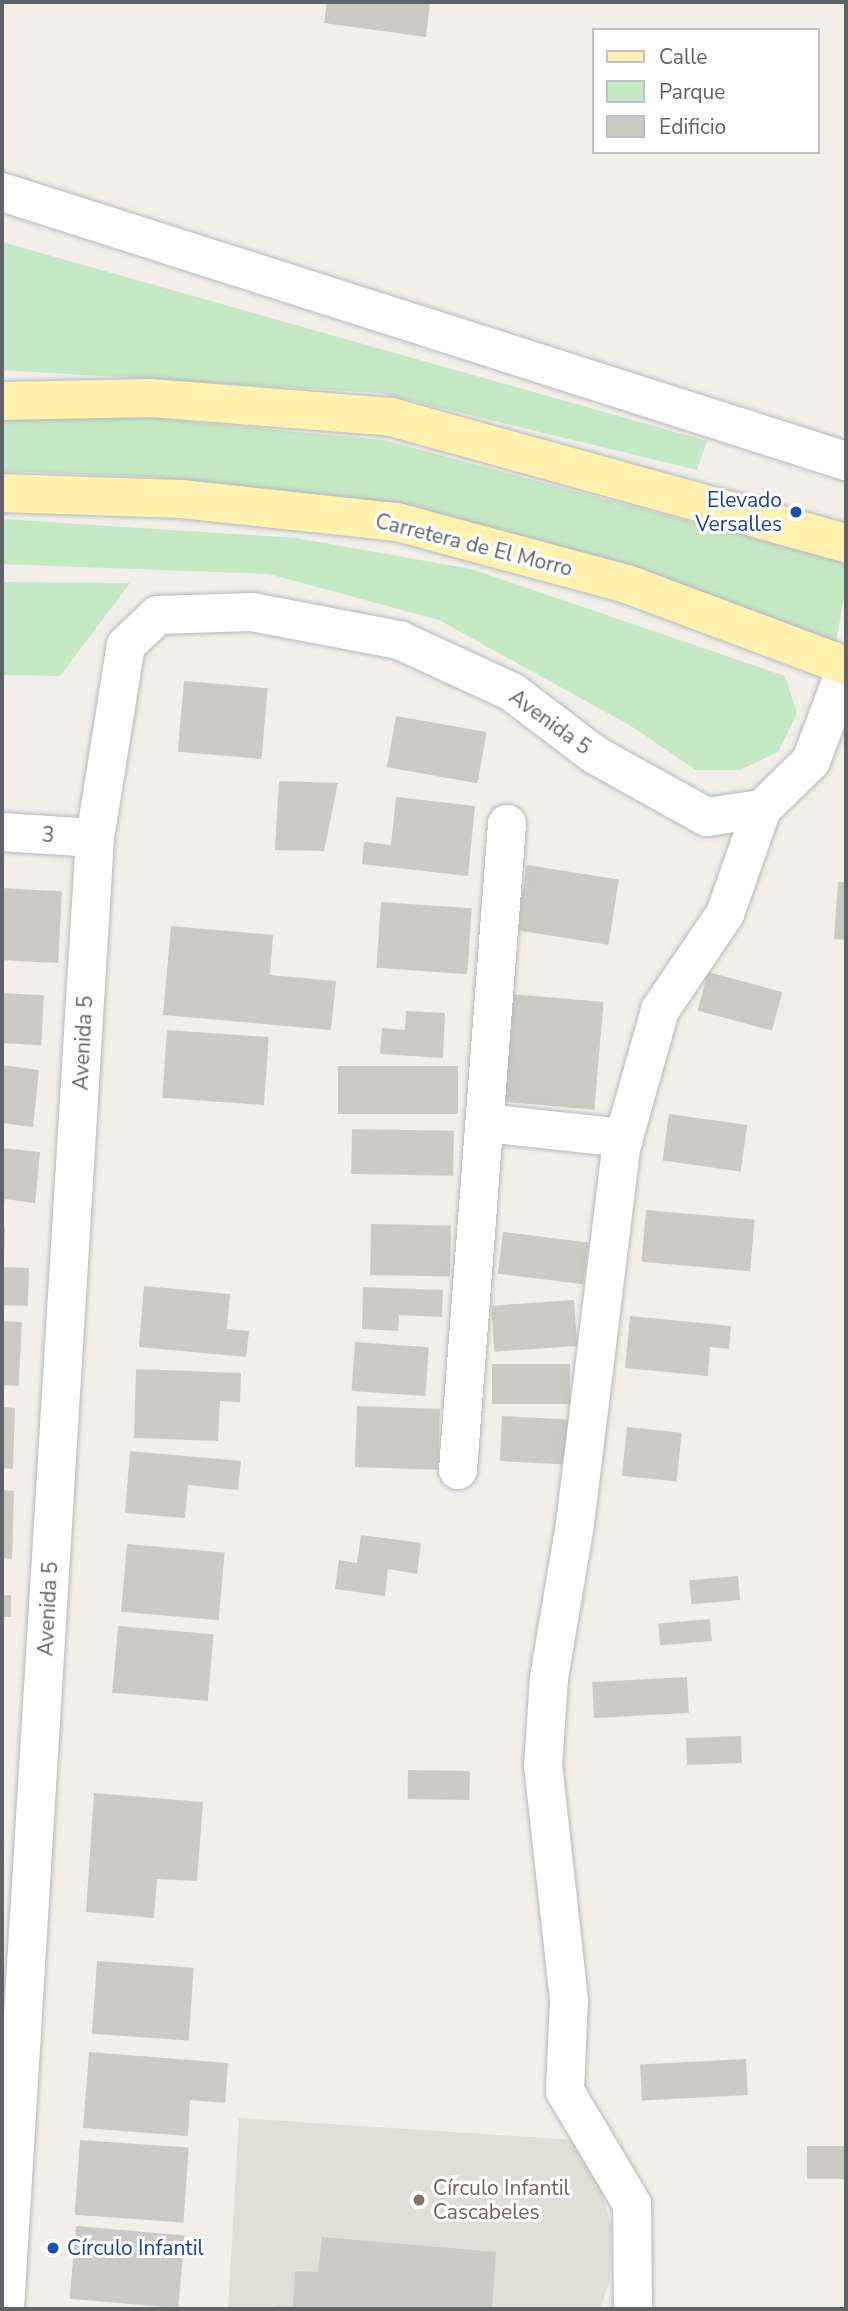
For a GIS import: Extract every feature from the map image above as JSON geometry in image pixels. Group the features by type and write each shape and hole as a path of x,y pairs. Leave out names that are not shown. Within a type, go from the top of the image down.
{"main road":[{"path":"2,401 151,398 391,417 846,543"},
{"name":"Carretera de El Morro","path":"2,493 181,499 397,522 627,584 846,667"}],"street":[{"path":"2,192 846,461"},
{"name":"Avenida 5","path":"5,2309 9,2116 95,838 126,645 158,615 252,612 399,640 512,692 595,755 707,817 762,809"},
{"path":"633,2309 632,2204 565,2091 569,2000 543,1766 550,1678 575,1524 624,1138 660,1010 725,914 762,809 811,761 846,667"},
{"path":"458,1470 507,824"},
{"name":"3","path":"2,832 95,838"},
{"path":"485,1123 624,1138"}],"shaded area":[{"name":"Círculo Infantil Cascabeles","path":"239,2118 576,2140 597,2173 611,2227 610,2280 600,2309 228,2309"}],"green space":[{"path":"2,242 707,441 697,470 379,393 2,370"},
{"path":"2,416 151,418 383,440 846,563 846,585 836,643 397,504 150,477 2,471"},
{"path":"2,519 296,538 471,569 785,676 797,713 778,752 740,770 696,770 631,726 439,620 269,574 2,564"},
{"path":"2,582 130,583 60,676 2,675"}],"building":[{"path":"327,2 430,2 426,37 324,23"},
{"path":"184,681 268,688 261,759 178,752"},
{"path":"396,716 487,732 478,783 387,767"},
{"path":"279,781 338,783 324,851 275,850"},
{"path":"396,797 475,806 468,876 362,864 364,842 391,845"},
{"path":"527,865 619,880 609,945 517,930"},
{"path":"838,882 846,882 846,940 834,939"},
{"path":"2,888 62,891 58,963 2,960"},
{"path":"381,902 472,908 467,974 376,968"},
{"path":"171,926 273,935 270,975 336,981 331,1030 163,1015"},
{"path":"708,972 782,992 772,1031 698,1011"},
{"path":"2,993 44,995 41,1045 2,1043"},
{"path":"511,994 604,1002 594,1110 502,1102"},
{"path":"406,1011 445,1013 443,1058 380,1054 382,1028 405,1030"},
{"path":"167,1030 269,1037 264,1105 162,1098"},
{"path":"2,1065 39,1070 33,1127 2,1123"},
{"path":"338,1066 458,1066 458,1114 338,1114"},
{"path":"669,1114 747,1125 741,1172 662,1161"},
{"path":"352,1129 454,1131 453,1176 351,1174"},
{"path":"2,1148 40,1152 35,1203 5,1199 2,1210"},
{"path":"646,1210 755,1219 750,1271 641,1262"},
{"path":"371,1224 451,1225 450,1276 370,1275"},
{"path":"2,1228 5,1228 4,1258 2,1257"},
{"path":"503,1232 588,1242 583,1284 498,1274"},
{"path":"2,1267 29,1268 28,1306 2,1305"},
{"path":"144,1286 230,1294 227,1329 249,1331 246,1357 139,1347"},
{"path":"363,1287 443,1290 442,1317 399,1315 398,1331 362,1329"},
{"path":"574,1300 577,1346 494,1352 491,1306"},
{"path":"630,1316 731,1326 729,1349 710,1347 708,1376 625,1368"},
{"path":"2,1321 22,1322 19,1386 2,1385"},
{"path":"355,1342 429,1347 425,1396 352,1391"},
{"path":"492,1364 570,1364 570,1404 492,1404"},
{"path":"136,1369 241,1373 240,1402 220,1401 218,1441 134,1438"},
{"path":"357,1406 440,1409 438,1470 355,1467"},
{"path":"2,1407 15,1408 13,1469 2,1468"},
{"path":"502,1416 569,1420 567,1464 500,1461"},
{"path":"627,1427 682,1433 677,1481 622,1476"},
{"path":"130,1451 241,1461 238,1490 188,1485 185,1518 125,1513"},
{"path":"2,1490 14,1491 12,1559 2,1558"},
{"path":"361,1535 421,1543 417,1574 388,1569 385,1596 335,1589 339,1560 357,1563"},
{"path":"127,1544 225,1553 219,1620 121,1612"},
{"path":"738,1576 740,1600 691,1604 689,1580"},
{"path":"2,1595 11,1595 11,1617 2,1617"},
{"path":"710,1619 712,1641 660,1645 658,1624"},
{"path":"118,1626 214,1634 208,1701 112,1693"},
{"path":"687,1677 689,1713 594,1718 592,1682"},
{"path":"741,1736 742,1763 687,1765 686,1738"},
{"path":"408,1770 470,1771 469,1800 407,1799"},
{"path":"94,1793 203,1802 197,1881 157,1879 154,1918 86,1912"},
{"path":"97,1961 194,1968 189,2041 92,2034"},
{"path":"89,2052 228,2063 225,2103 190,2100 188,2136 83,2128"},
{"path":"746,2059 748,2095 642,2100 640,2065"},
{"path":"80,2140 189,2148 184,2222 75,2215"},
{"path":"807,2146 846,2146 846,2179 807,2179"},
{"path":"76,2226 185,2235 178,2308 70,2299"},
{"path":"322,2237 496,2252 492,2309 277,2309 277,2306 293,2307 295,2271 318,2272"}],"place":[{"name":"Elevado Versalles","path":"796,512"},
{"name":"Círculo Infantil Cascabeles","path":"419,2200"},
{"name":"Círculo Infantil","path":"53,2248"}]}
